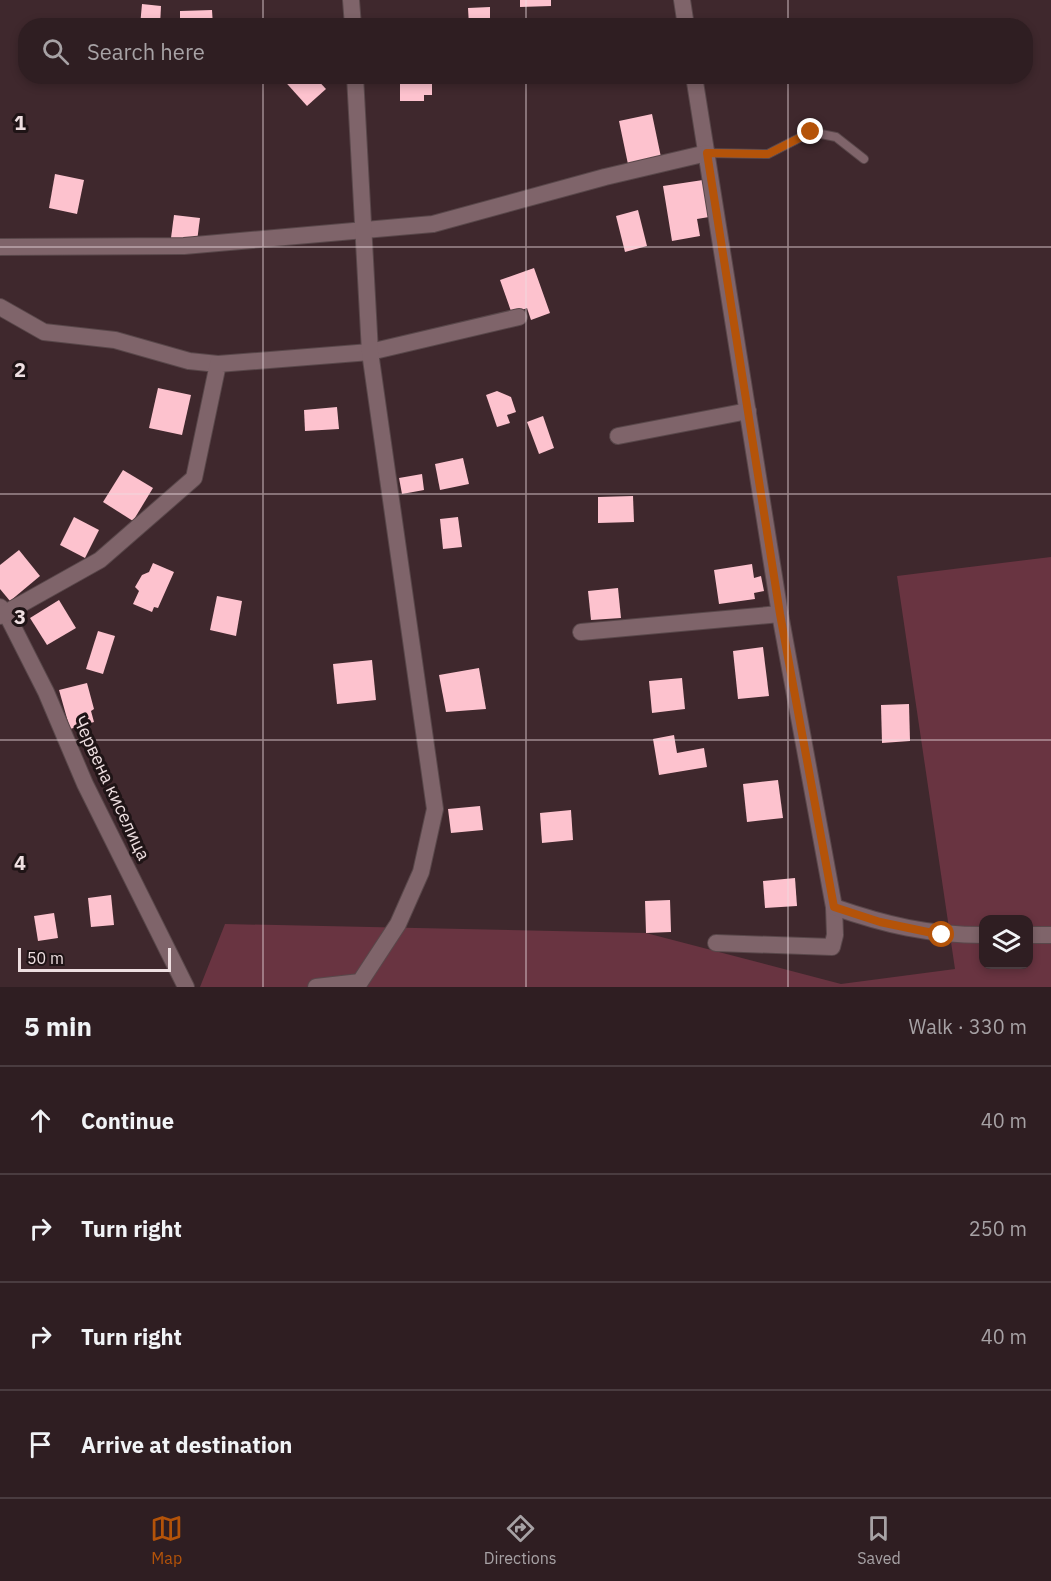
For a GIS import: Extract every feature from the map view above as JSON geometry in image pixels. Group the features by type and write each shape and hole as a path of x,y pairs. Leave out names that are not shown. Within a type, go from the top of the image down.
{"street":[{"path":"351,0 352,18"},
{"path":"682,0 685,18"},
{"path":"316,987 360,982 398,924 421,872 435,810 370,352 355,84"},
{"path":"695,84 780,614 834,907 836,935 832,947 716,943"},
{"path":"0,247 184,246 432,224 605,177 707,153"},
{"path":"0,307 44,332 115,340 189,361 218,364 370,352 519,317"},
{"path":"2,612 100,560 194,478 218,364"},
{"path":"618,436 748,411"},
{"name":"Червена киселица","path":"2,612 46,692 86,784 186,987"},
{"path":"580,632 780,614"},
{"path":"834,907 880,922 942,935 979,935"},
{"path":"1033,935 1051,935"},
{"path":"180,987 193,987"}],"lane":[{"path":"707,153 768,154 811,132 836,137 864,159"}],"shaded area":[{"path":"1051,557 1051,987 200,987 225,924 646,933 841,984 955,969 897,576"}],"building":[{"path":"520,0 551,0 551,6 520,7"},
{"path":"142,4 161,6 160,18 141,18"},
{"path":"490,7 490,18 469,18 468,8"},
{"path":"212,10 212,18 180,18 180,11"},
{"path":"287,84 321,84 326,89 307,106"},
{"path":"400,84 432,84 432,95 424,95 424,101 400,101"},
{"path":"652,114 662,162 629,169 619,121"},
{"path":"55,174 84,180 77,214 49,208"},
{"path":"703,180 709,217 697,219 700,236 672,241 663,186"},
{"path":"638,210 647,246 625,252 616,216"},
{"path":"174,215 200,218 197,241 171,238"},
{"path":"534,268 550,313 531,320 527,308 512,314 500,280"},
{"path":"158,388 191,395 182,435 149,428"},
{"path":"497,391 511,397 516,412 507,415 510,423 497,427 486,395"},
{"path":"337,407 339,429 305,431 304,410"},
{"path":"543,416 554,448 539,454 527,422"},
{"path":"463,458 469,484 440,490 435,464"},
{"path":"123,470 153,488 133,521 103,502"},
{"path":"422,474 424,490 402,494 399,478"},
{"path":"633,496 634,522 598,523 598,497"},
{"path":"74,517 99,530 85,558 60,545"},
{"path":"458,517 462,547 443,549 440,519"},
{"path":"19,550 40,576 10,601 0,589 0,565"},
{"path":"153,563 174,572 158,608 154,607 152,612 133,604 139,591 135,587 142,575 149,572"},
{"path":"752,564 754,578 761,576 764,591 754,593 755,599 719,604 714,570"},
{"path":"618,588 621,618 591,620 588,591"},
{"path":"217,596 242,601 236,636 210,630"},
{"path":"59,600 76,628 47,645 30,618"},
{"path":"98,631 115,636 103,674 86,669"},
{"path":"763,647 769,696 738,699 733,651"},
{"path":"372,660 376,700 337,704 333,664"},
{"path":"479,668 486,709 446,712 439,675"},
{"path":"682,678 685,709 652,713 649,681"},
{"path":"87,683 94,709 91,711 94,722 70,729 59,690"},
{"path":"909,704 910,741 882,743 881,705"},
{"path":"674,735 677,753 704,748 707,767 659,775 653,739"},
{"path":"778,780 783,818 747,822 743,784"},
{"path":"480,806 483,830 451,833 448,809"},
{"path":"571,810 573,840 542,843 540,813"},
{"path":"795,878 797,906 765,908 763,881"},
{"path":"111,895 114,925 91,927 88,898"},
{"path":"670,900 671,932 646,933 645,901"},
{"path":"54,913 58,938 38,941 34,916"}],"route":[{"path":"811,132 768,154 707,153 780,614 834,907 880,922 942,935"}]}
